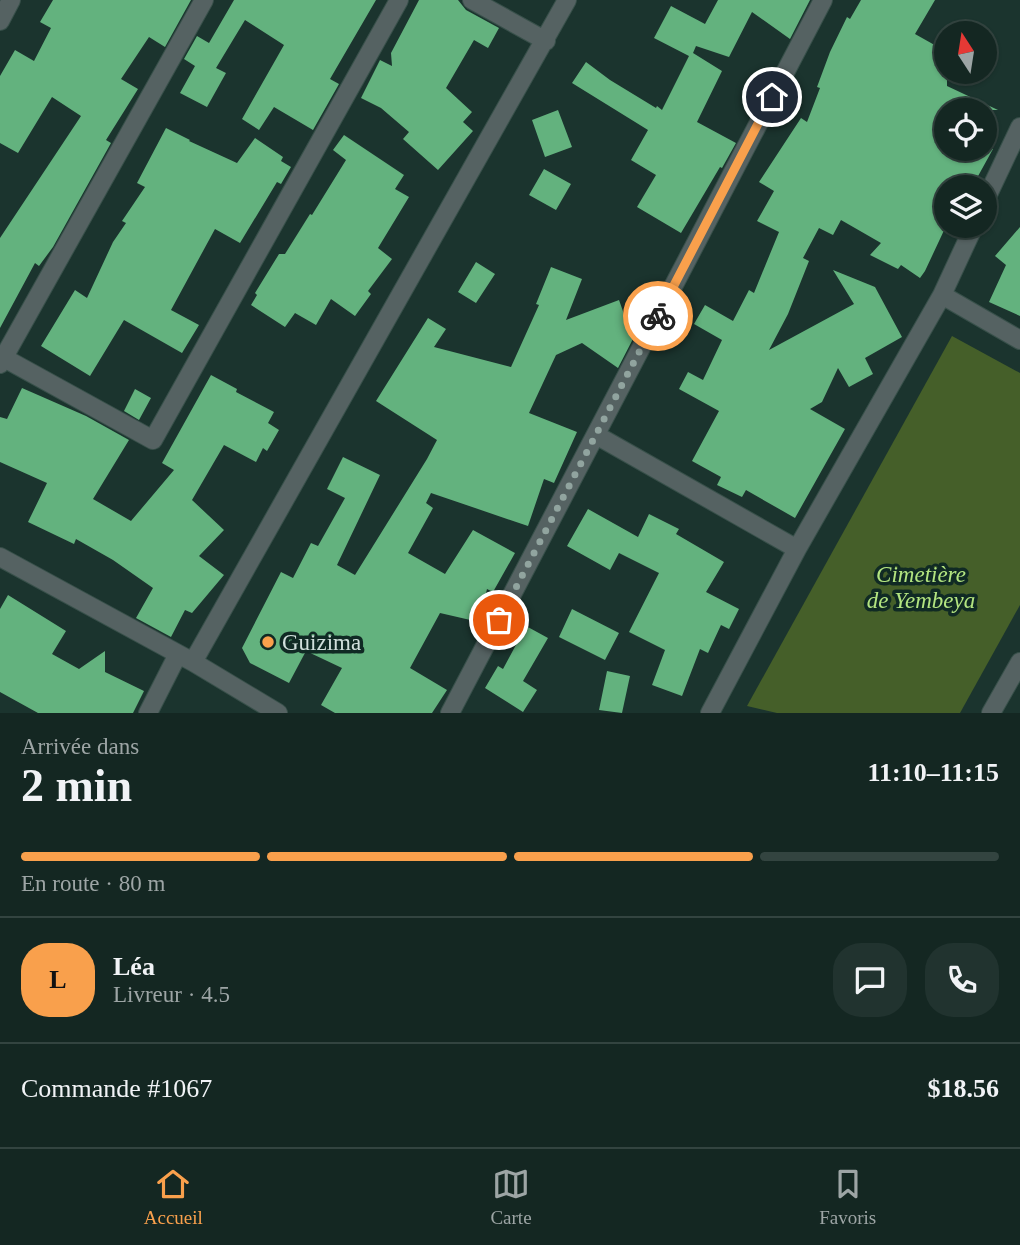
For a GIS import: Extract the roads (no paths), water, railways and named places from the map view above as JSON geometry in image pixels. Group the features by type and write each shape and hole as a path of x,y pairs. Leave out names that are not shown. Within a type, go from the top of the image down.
{"street":[{"path":"0,21 11,0"},
{"path":"204,0 2,361 153,440 399,0"},
{"path":"472,0 546,41"},
{"path":"148,713 186,658 546,41 567,0"},
{"path":"450,713 822,0"},
{"path":"997,176 1020,127"},
{"path":"710,713 797,549 942,295 968,238"},
{"path":"942,295 1020,340"},
{"path":"596,435 797,549"},
{"path":"0,557 186,658 278,713"},
{"path":"991,713 1020,662"}],"place":[{"name":"Guizima","path":"268,642"}],"park label":[{"name":"Cimetière de Yembeya","path":"921,587"}]}
